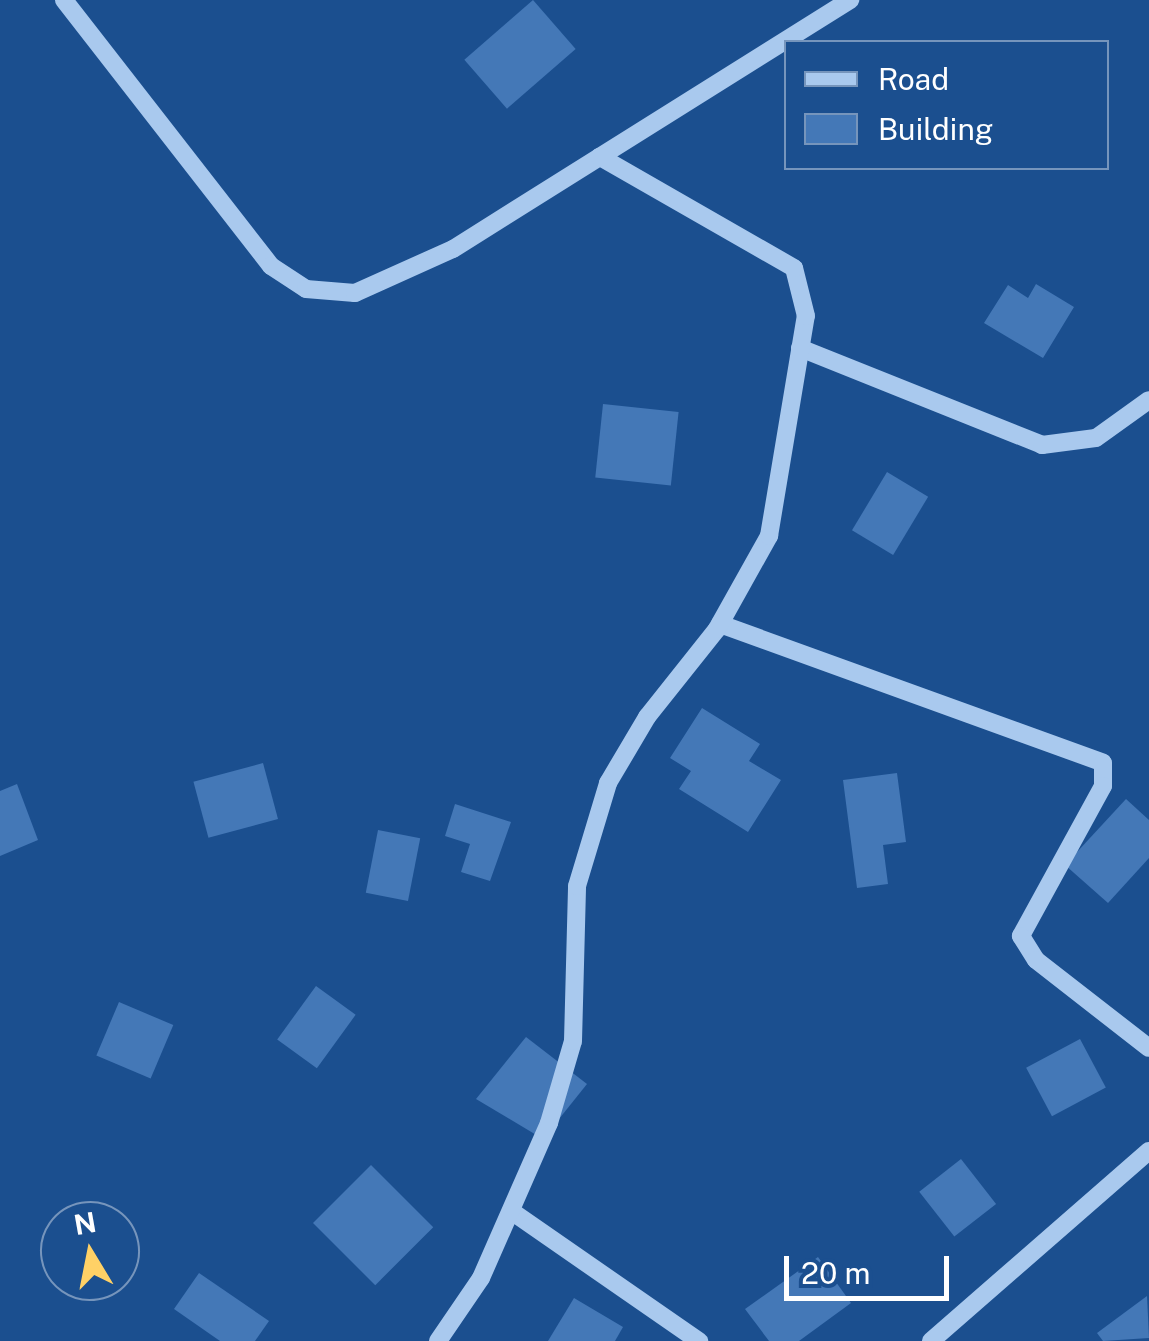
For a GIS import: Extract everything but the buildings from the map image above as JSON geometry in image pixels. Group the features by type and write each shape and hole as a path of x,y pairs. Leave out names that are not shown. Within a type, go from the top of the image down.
{"street":[{"path":"64,0 271,266 306,289 355,293 402,274 600,157 784,41"},
{"path":"786,40 850,0"},
{"path":"438,1341 481,1278 511,1211 573,1041 577,886 590,832 647,718 720,624 769,536 800,348 806,291 794,268 600,157"},
{"path":"800,348 1042,445 1096,438 1149,400"},
{"path":"720,624 1103,763 1103,786 1021,936 1036,960 1149,1048"},
{"path":"931,1341 1149,1151"},
{"path":"511,1211 699,1341"}]}
